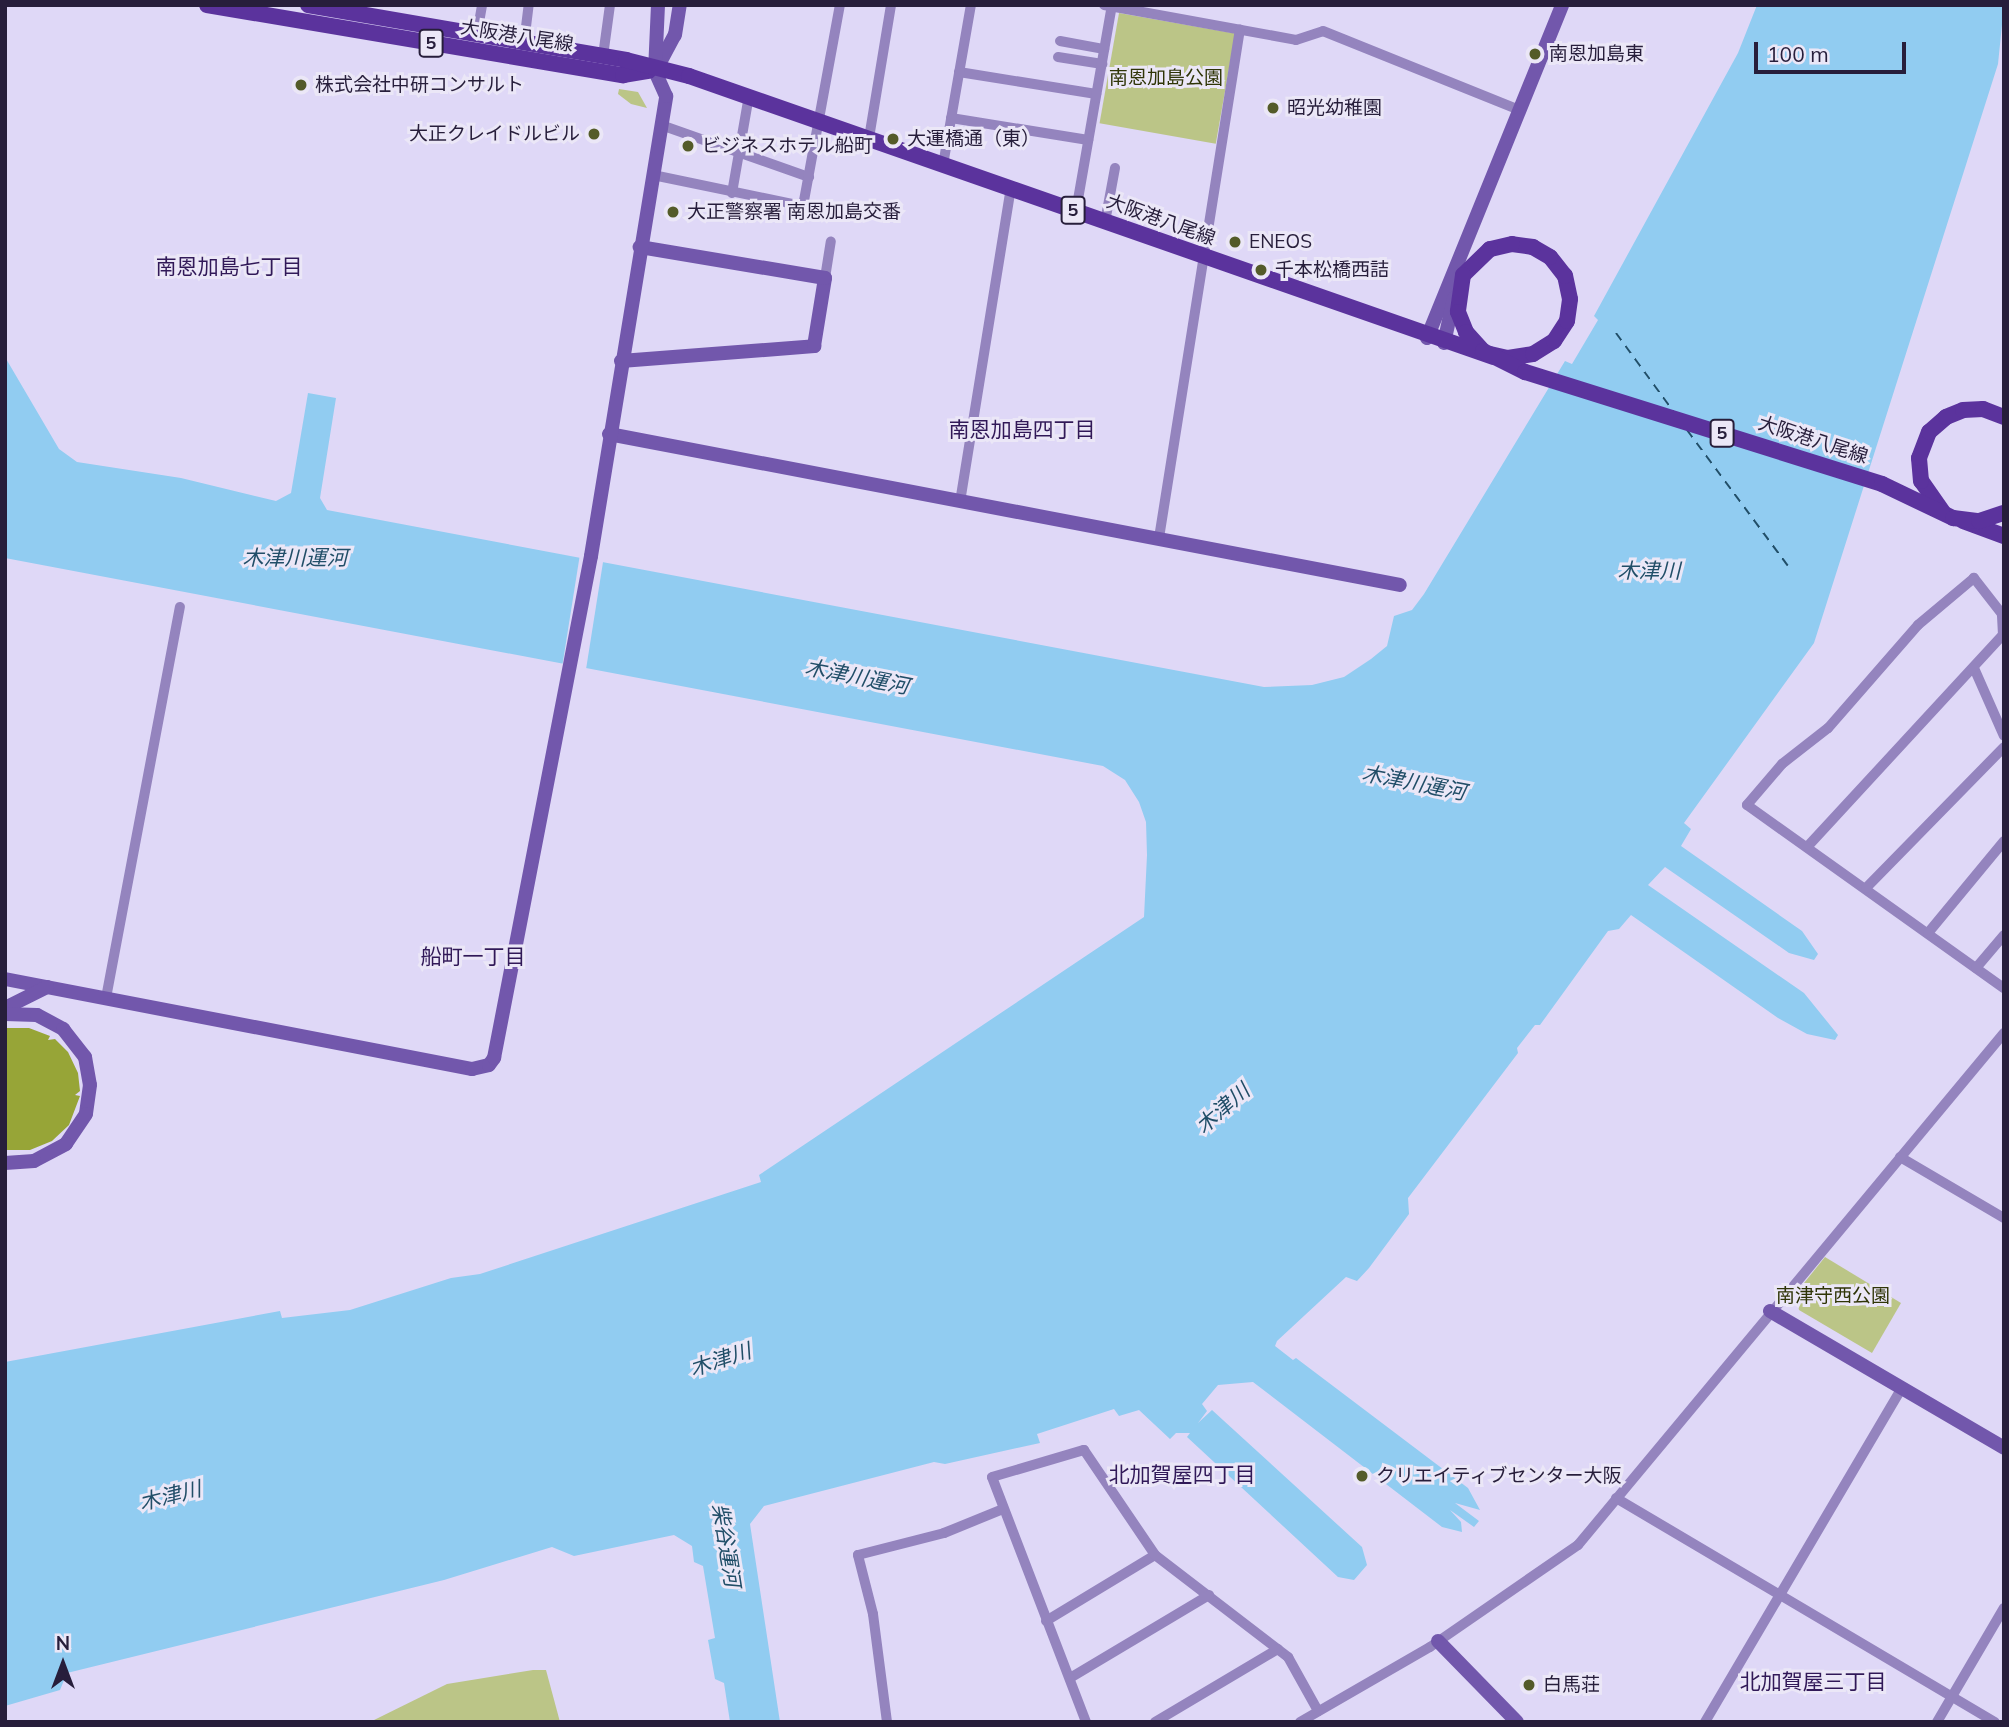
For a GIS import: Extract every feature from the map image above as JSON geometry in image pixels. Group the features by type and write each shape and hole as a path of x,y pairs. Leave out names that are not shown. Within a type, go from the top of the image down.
{"main road":[{"name":"大阪港八尾線","path":"207,5 239,8 623,75 655,71"},
{"name":"大阪港八尾線","path":"308,5 603,56 655,71 689,76 1076,211 1427,338 1488,357 1498,357 1508,358 1523,356 1543,348 1561,331 1570,305 1564,276 1544,254 1517,245 1490,250 1466,271 1458,295 1463,325 1481,349 1503,357 1508,358 1523,357 1533,354 1544,349 1554,341 1561,332 1567,321 1570,311 1570,293 1565,276 1550,257 1532,247 1512,244 1495,247 1485,252 1477,258 1463,275 1460,283 1457,295 1458,312 1463,326 1466,332 1473,341 1483,351 1489,355 1496,359 1503,363 1882,484 1953,518 1979,521 2004,513"},
{"name":"大阪港八尾線","path":"2004,417 1975,408 1945,416 1924,439 1918,466 1922,486 1945,513 1973,521 2004,513"},
{"name":"大阪港八尾線","path":"2004,417 1983,410 1959,411 1941,420 1926,437 1919,458 1921,481 1934,504 1953,517 2004,536"}],"street":[{"path":"477,34 482,5"},
{"path":"524,43 529,5"},
{"path":"603,56 610,5"},
{"path":"5,979 472,1069 489,1065 498,1049 570,671 661,125 666,93 655,71 658,5"},
{"path":"655,71 675,36 680,5"},
{"path":"653,175 803,206 840,5"},
{"path":"869,138 891,5"},
{"path":"943,165 971,5"},
{"path":"1427,338 1562,5"},
{"path":"1076,211 1102,64 1109,6 1296,40 1323,31 1520,110"},
{"path":"1159,538 1240,29"},
{"path":"1060,41 1104,49"},
{"path":"1058,57 1102,64"},
{"path":"959,72 1096,94"},
{"path":"732,193 749,96"},
{"path":"951,118 1088,140"},
{"path":"661,125 809,177"},
{"path":"1105,222 1115,168"},
{"path":"960,502 1010,188"},
{"path":"1444,343 1469,232"},
{"path":"621,361 814,346 831,241"},
{"path":"640,247 825,278"},
{"path":"608,434 1400,585"},
{"path":"1808,846 2003,635 2002,614 1974,578 1918,625 1828,728 1782,764 1747,805 2004,988"},
{"path":"106,998 180,607"},
{"path":"1974,668 2004,736"},
{"path":"1866,888 2004,747"},
{"path":"1928,933 2004,841"},
{"path":"1976,968 2004,935"},
{"path":"5,1013 47,987"},
{"path":"5,1013 22,1011 53,1019 73,1035 86,1055 92,1083 88,1112 68,1142 50,1153 5,1164"},
{"path":"5,1013 36,1017 63,1030 85,1059 90,1086 86,1116 66,1146 34,1163 5,1164"},
{"path":"1300,1722 1438,1641 1573,1549 2004,1034"},
{"path":"1900,1157 2004,1218"},
{"path":"1770,1311 2004,1448"},
{"path":"1706,1722 1902,1388"},
{"path":"1086,1722 992,1477 1084,1450 1155,1555 1288,1657 1318,1711"},
{"path":"1616,1498 1995,1722"},
{"path":"887,1722 873,1614 858,1555 944,1533 1003,1508"},
{"path":"1046,1622 1155,1555"},
{"path":"1070,1678 1209,1595"},
{"path":"1937,1722 2004,1608"},
{"path":"1438,1641 1517,1722"},
{"path":"1155,1722 1278,1650"}],"green space":[{"name":"南恩加島公園","path":"1119,13 1235,33 1216,144 1100,123"},
{"path":"619,89 638,92 647,108 631,104 618,94"},
{"path":"5,1028 29,1028 50,1036 48,1040 55,1039 68,1052 78,1073 80,1091 75,1095 80,1096 69,1125 52,1141 30,1150 5,1150"},
{"name":"南津守西公園","path":"1825,1257 1901,1303 1872,1353 1799,1310 1796,1293"},
{"path":"546,1670 560,1722 370,1722 447,1684"}],"water":[{"path":"1757,5 2004,5 1998,64 1814,643 1684,823 1691,829 1681,846 1802,931 1818,954 1814,960 1789,953 1665,867 1648,885 1804,993 1838,1035 1835,1040 1807,1034 1778,1018 1631,915 1619,929 1608,931 1540,1025 1535,1025 1517,1048 1518,1053 1408,1198 1409,1214 1369,1268 1357,1281 1346,1277 1277,1341 1275,1346 1293,1360 1296,1358 1468,1488 1480,1510 1455,1503 1479,1521 1474,1527 1450,1510 1461,1522 1462,1532 1442,1527 1253,1382 1218,1385 1202,1404 1207,1411 1198,1423 1212,1410 1362,1547 1367,1565 1354,1580 1338,1577 1187,1437 1190,1433 1176,1433 1170,1439 1139,1410 1119,1416 1114,1409 1037,1434 1040,1443 945,1464 934,1462 764,1506 750,1524 780,1722 730,1722 724,1683 715,1679 708,1640 715,1638 703,1566 694,1562 692,1546 674,1535 574,1556 552,1547 444,1580 67,1673 60,1690 5,1706 5,1362 280,1311 282,1318 350,1310 451,1278 480,1274 761,1182 759,1175 1144,917 1147,855 1146,822 1139,802 1125,780 1103,766 5,558 5,357 59,449 77,462 181,478 276,501 291,493 308,393 336,398 320,498 327,510 1264,687 1312,685 1344,677 1387,646 1394,616 1412,610 1424,594 1565,361 1572,364 1598,320 1594,316 1738,53"}],"pier":[{"path":"580,554 604,558 586,670 562,667"}],"ferry route":[{"path":"1616,333 1673,411"},
{"path":"1687,430 1788,566"}],"place":[{"name":"南恩加島東","path":"1535,54"},
{"name":"株式会社中研コンサルト","path":"301,85"},
{"name":"昭光幼稚園","path":"1273,108"},
{"name":"大正クレイドルビル","path":"594,134"},
{"name":"大運橋通（東）","path":"893,139"},
{"name":"ビジネスホテル船町","path":"688,146"},
{"name":"大正警察署 南恩加島交番","path":"673,212"},
{"name":"ENEOS","path":"1235,242"},
{"name":"千本松橋西詰","path":"1261,270"},
{"name":"クリエイティブセンター大阪","path":"1362,1476"},
{"name":"白馬荘","path":"1529,1685"}],"district":[{"name":"南恩加島七丁目","path":"229,266"},
{"name":"南恩加島四丁目","path":"1022,429"},
{"name":"船町一丁目","path":"473,956"},
{"name":"北加賀屋四丁目","path":"1182,1474"},
{"name":"北加賀屋三丁目","path":"1813,1681"}],"water label":[{"name":"木津川運河","path":"295,557"},
{"name":"木津川","path":"1649,570"},
{"name":"木津川運河","path":"857,676"},
{"name":"木津川運河","path":"1414,782"},
{"name":"木津川","path":"1222,1108"},
{"name":"木津川","path":"720,1359"},
{"name":"木津川","path":"170,1495"},
{"name":"柴谷運河","path":"727,1545"}]}
